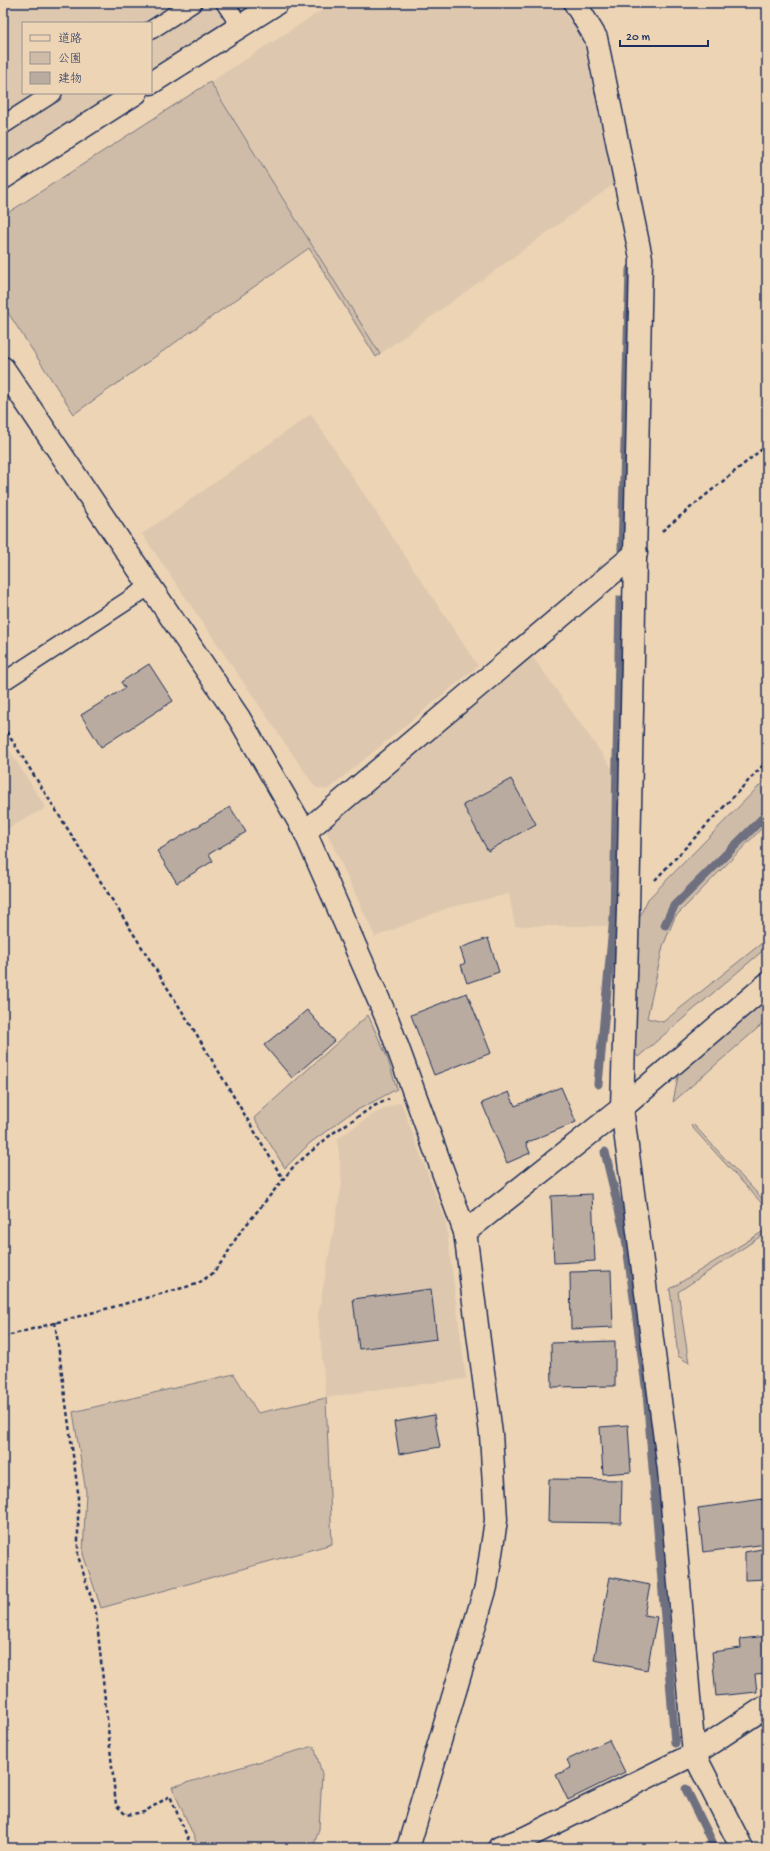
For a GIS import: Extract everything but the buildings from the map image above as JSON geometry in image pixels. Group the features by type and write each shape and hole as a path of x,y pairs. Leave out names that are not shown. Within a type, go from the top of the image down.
{"street":[{"path":"152,82 277,3"},
{"path":"575,3 596,38 641,258 636,553 622,1108 669,1470 694,1754 742,1848"},
{"path":"3,178 134,94"},
{"path":"3,368 239,718 305,832 388,1021 465,1232 491,1434 496,1520 486,1587 408,1848"},
{"path":"305,832 636,553"},
{"path":"465,1232 622,1108 767,984"},
{"path":"499,1848 525,1838 694,1754 767,1706"}],"lane":[{"path":"152,29 193,3"},
{"path":"225,3 240,26"},
{"path":"3,125 51,94"},
{"path":"3,682 150,586"}],"path":[{"path":"636,553 767,445"},
{"path":"3,726 197,1035 284,1179"},
{"path":"628,909 767,761"},
{"path":"3,1337 197,1284 212,1274 224,1259 238,1235 294,1166 333,1133 374,1106 412,1088"},
{"path":"55,1322 78,1492 78,1556 96,1613 116,1805 126,1815 144,1812 170,1796 192,1848"}],"shaded area":[{"path":"3,3 263,3 152,73 152,22 22,22 22,94 118,94 3,167"},
{"path":"333,3 559,3 583,42 614,184 380,354 210,82"},
{"path":"311,414 478,666 327,790 315,787 142,534"},
{"path":"530,653 612,768 610,926 515,926 509,894 448,908 375,937 324,826"},
{"path":"3,740 46,808 3,831"},
{"path":"401,1102 446,1223 466,1379 372,1390 326,1398 318,1315 342,1183 337,1139 375,1113"}],"green space":[{"path":"210,82 380,354 376,357 309,248 74,414 3,305 3,216"},
{"path":"767,778 767,823 675,917 663,946 647,1018 663,1022 767,939 767,947 638,1057 633,1051 637,922 648,899"},
{"path":"767,997 767,1020 673,1102 679,1072"},
{"path":"368,1015 387,1057 397,1089 348,1115 310,1143 285,1168 254,1118"},
{"path":"693,1124 767,1204 767,1209 691,1126"},
{"path":"767,1229 767,1232 678,1292 689,1363 678,1356 670,1289"},
{"path":"234,1374 258,1413 326,1398 332,1544 101,1608 83,1554 86,1492 73,1412"},
{"path":"314,1746 322,1774 319,1829 313,1848 199,1848 172,1787"}],"waterway":[{"path":"622,550 630,270"},
{"path":"598,1084 614,917 620,600"},
{"path":"665,925 674,906 767,814"},
{"path":"605,1152 626,1239 647,1393 675,1743"},
{"path":"686,1789 715,1848"}]}
